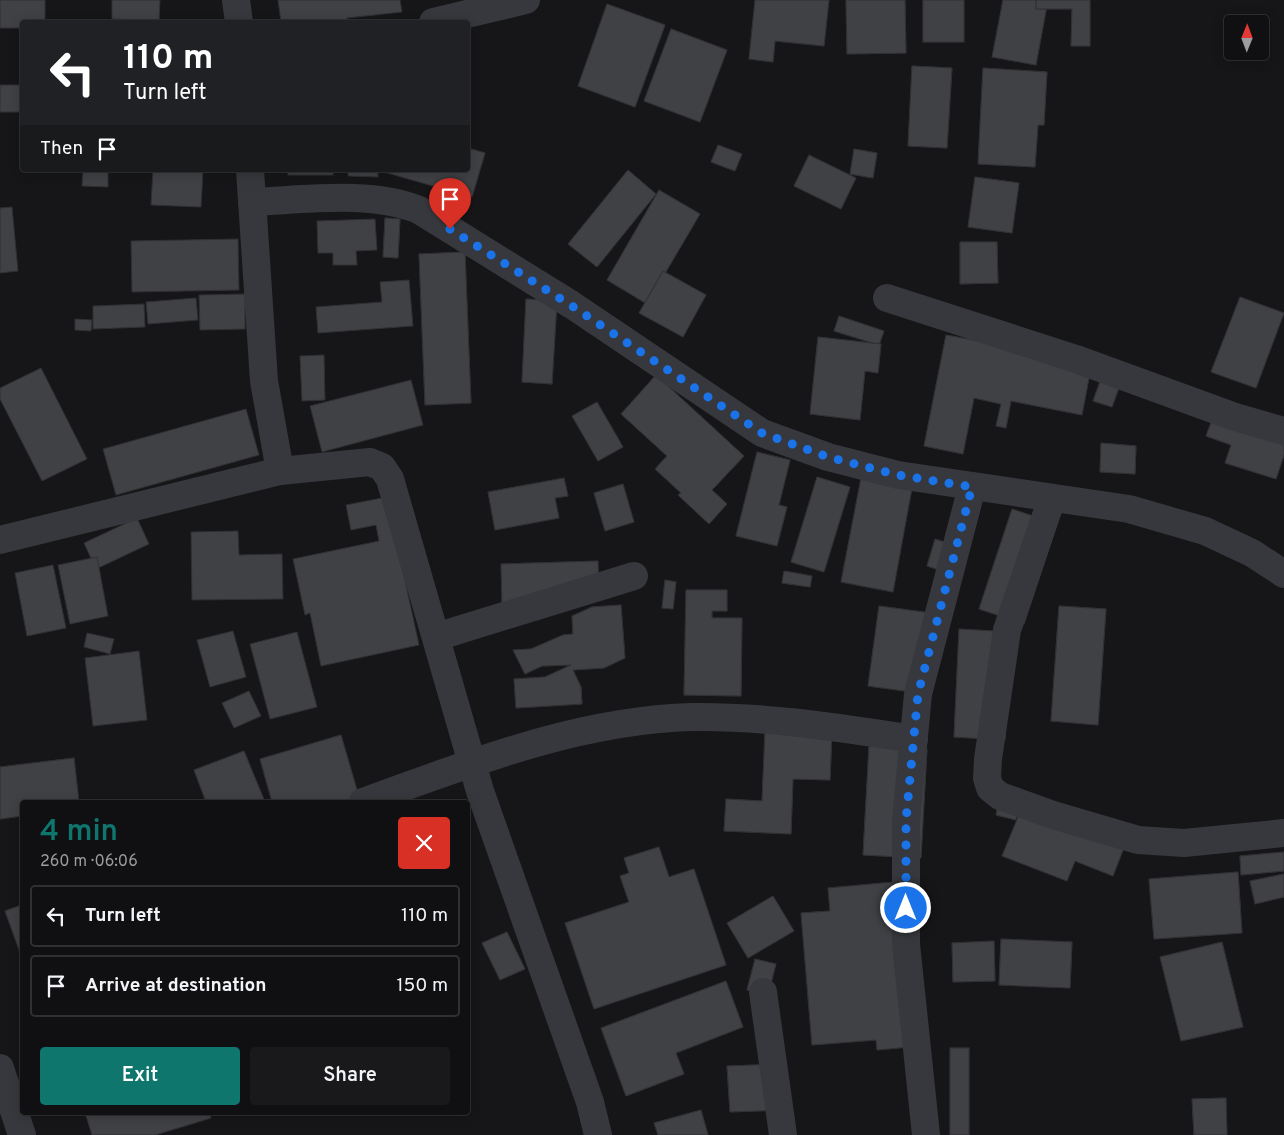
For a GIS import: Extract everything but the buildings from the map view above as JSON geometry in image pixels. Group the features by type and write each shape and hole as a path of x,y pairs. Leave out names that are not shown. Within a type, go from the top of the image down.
{"street":[{"path":"236,0 239,20"},
{"path":"441,20 526,0"},
{"path":"250,172 264,381 280,471"},
{"path":"252,202 379,198 400,202 419,210 572,306 762,433 828,457 898,475 1130,509 1206,531 1252,553 1284,574"},
{"path":"888,298 1076,360 1235,417 1284,432"},
{"path":"0,540 280,471 370,462 382,467 390,479 472,762 590,1102 598,1135"},
{"path":"926,1135 906,944 906,820 918,694 972,487"},
{"path":"1052,498 1007,630 988,759 990,788 1000,796 1054,815 1138,840 1184,842 1284,833"},
{"path":"436,637 634,576"},
{"path":"368,800 472,762 560,737 612,726 691,717 774,719 914,739"},
{"path":"763,992 783,1135"},
{"path":"0,1068 22,1135"}],"route":[{"path":"450,229 572,306 762,433 828,457 898,475 972,487 918,694 906,820 906,908"}]}
